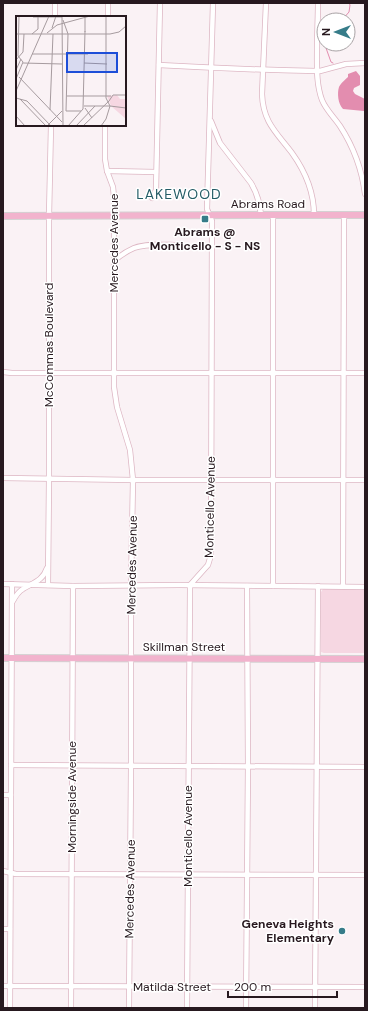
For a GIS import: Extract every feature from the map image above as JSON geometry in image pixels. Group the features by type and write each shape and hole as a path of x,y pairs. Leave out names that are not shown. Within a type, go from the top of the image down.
{"main road":[{"name":"Abrams Road","path":"3,216 365,215"},
{"name":"Skillman Street","path":"3,658 365,659"}],"street":[{"path":"55,3 55,16"},
{"path":"108,3 108,16"},
{"path":"152,198 156,190 160,3"},
{"name":"Monticello Avenue","path":"187,1008 190,585 208,565 211,556 212,221 207,209 214,3"},
{"path":"266,3 262,94 264,111 272,128 292,153 305,175 313,202 314,215"},
{"path":"318,3 317,71 319,92 324,106 339,125 351,146 363,180 365,194"},
{"path":"356,64 365,58"},
{"path":"159,65 317,71 346,64 365,63"},
{"path":"210,120 220,143 255,190 259,201 261,215"},
{"name":"McCommas Boulevard","path":"48,586 49,216 51,126"},
{"name":"Mercedes Avenue","path":"104,126 105,164 113,187 115,395 117,407 130,450 133,480 129,1008"},
{"path":"107,171 156,172"},
{"path":"273,215 273,586"},
{"path":"343,586 344,216"},
{"path":"114,260 129,250 140,246 179,245"},
{"path":"3,372 114,374 365,373"},
{"path":"3,478 133,480 365,480"},
{"path":"12,603 19,592 32,585 43,576 48,565"},
{"path":"3,584 48,586 190,585 365,587"},
{"path":"10,1008 12,584"},
{"name":"Morningside Avenue","path":"71,1008 73,586"},
{"path":"246,1008 248,766 247,586"},
{"path":"315,1008 318,586"},
{"path":"11,765 365,767"},
{"path":"3,795 11,795"},
{"path":"3,871 16,874 365,875"},
{"path":"3,929 10,929"},
{"name":"Matilda Street","path":"3,986 365,987"}],"shaded area":[{"path":"356,71 360,76 360,85 354,88 353,91 355,94 365,99 365,112 343,109 339,101 339,87 348,77 348,74"},
{"path":"323,589 365,589 365,653 321,652 321,592"}],"waterway":[{"path":"349,3 349,12"},
{"path":"327,52 331,62 333,63"}],"place":[{"name":"Abrams @ Monticello - S - NS","path":"205,219"},
{"name":"Geneva Heights Elementary","path":"342,931"}],"district":[{"name":"LAKEWOOD","path":"179,194"}]}
